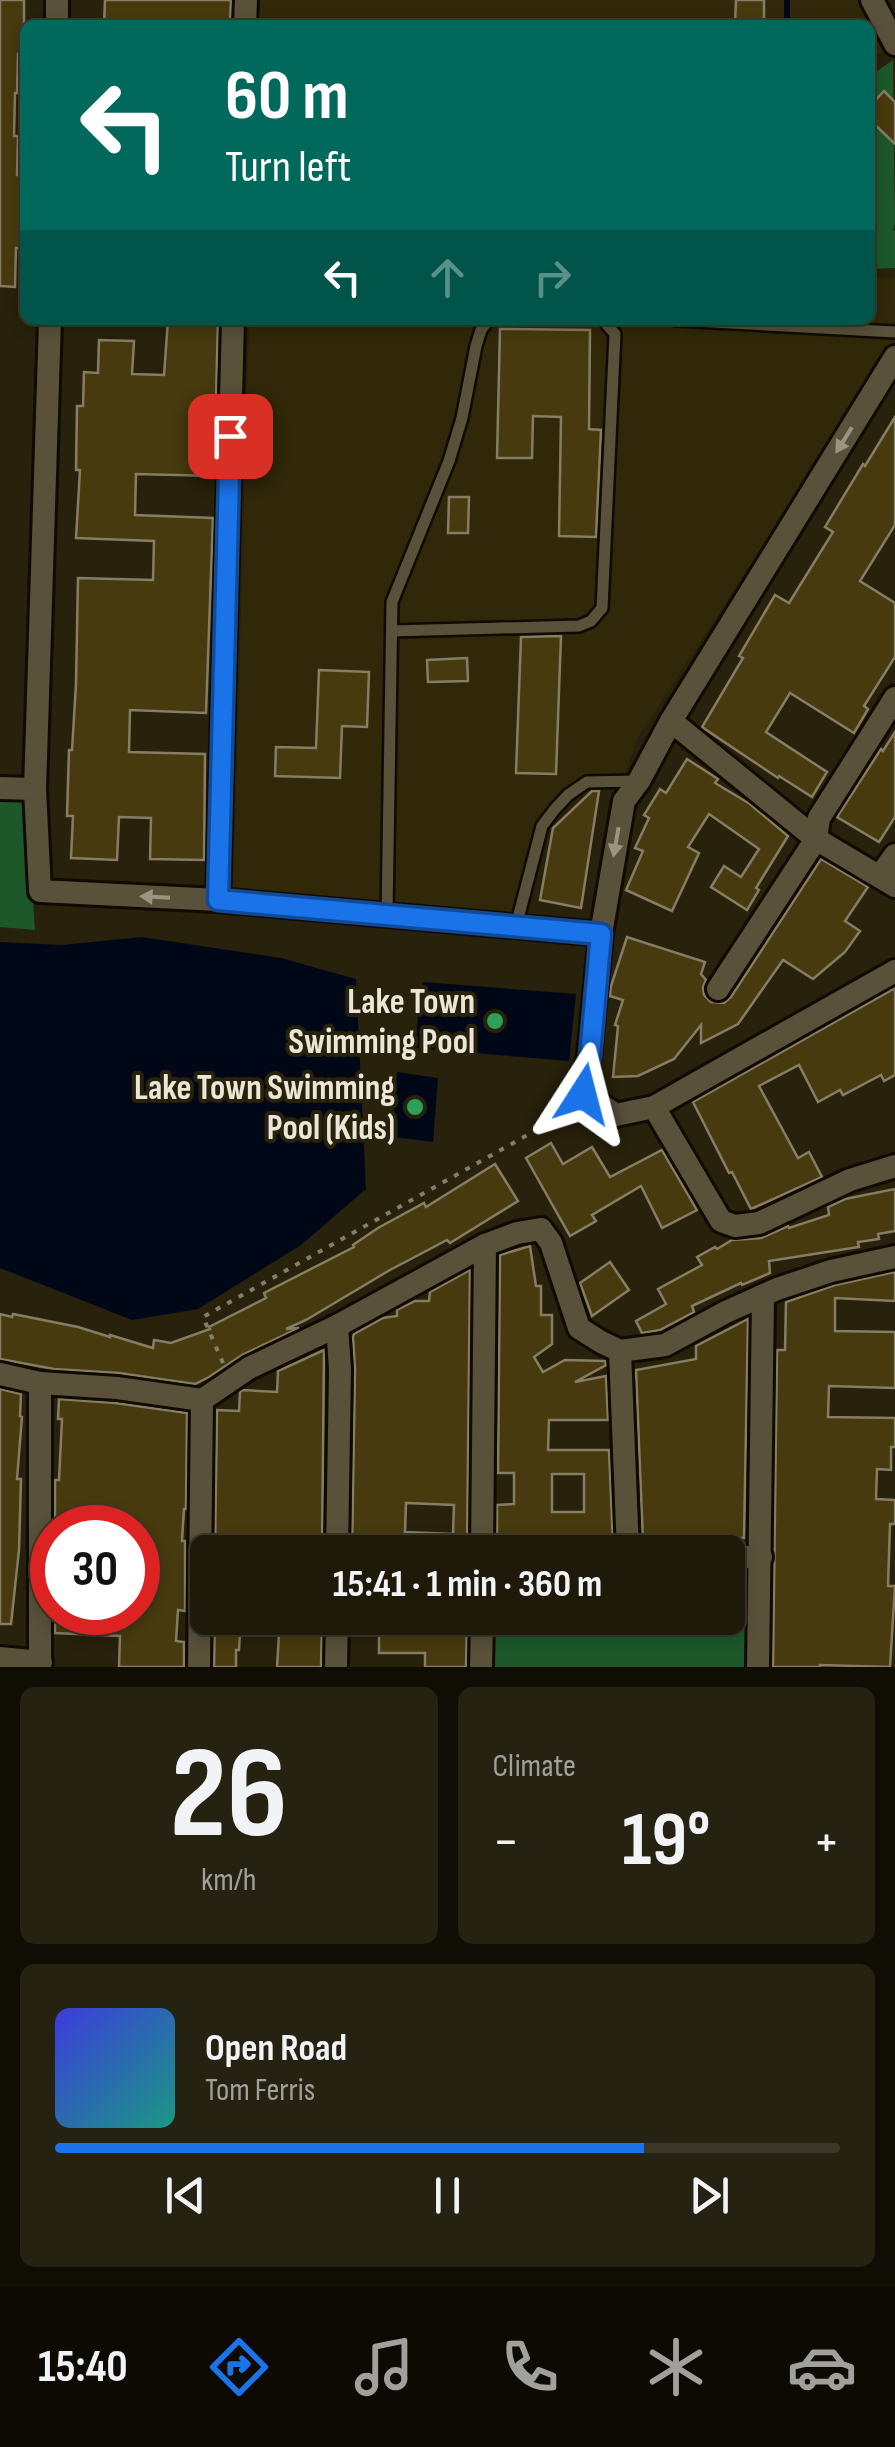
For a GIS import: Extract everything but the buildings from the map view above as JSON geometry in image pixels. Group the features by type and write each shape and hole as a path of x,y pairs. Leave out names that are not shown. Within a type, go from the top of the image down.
{"street":[{"path":"872,0 895,44"},
{"path":"50,325 35,789 40,891 218,900 601,934"},
{"path":"218,900 233,325"},
{"path":"895,357 624,801 601,934 583,1094 616,1115 654,1107 895,971"},
{"path":"718,990 816,839 819,818 895,698"},
{"path":"670,721 816,839 888,881 895,855"},
{"path":"0,788 35,789"},
{"path":"654,1107 721,1220 735,1226 759,1223 850,1180 895,1166"},
{"path":"0,1374 40,1383 117,1388 202,1400 249,1368 517,1232 541,1230 550,1243 579,1328 620,1350 665,1346 777,1289 831,1270 895,1257"},
{"path":"482,1535 485,1246"},
{"path":"758,1667 763,1296"},
{"path":"336,1326 340,1369 337,1535"},
{"path":"620,1350 627,1535"},
{"path":"0,1658 40,1665 40,1383"},
{"path":"199,1667 202,1400"},
{"path":"745,1557 761,1557"},
{"path":"336,1667 337,1635"},
{"path":"481,1667 482,1635"}],"lane":[{"path":"387,914 392,602 448,460 484,325"},
{"path":"392,631 579,626 591,621 602,608 614,334 609,325"},
{"path":"767,325 895,332"},
{"path":"516,926 542,826 555,809 586,782 639,781"}],"path":[{"path":"232,1381 203,1317 552,1121 583,1094"}],"shaded area":[{"path":"259,0 863,0 872,20 259,20"},
{"path":"875,26 887,51 875,55"},
{"path":"895,277 895,346 638,737 624,778 582,778 534,831 514,916 233,890 249,325 875,325 875,278"}],"green space":[{"path":"893,60 895,268 875,269 875,73"},
{"path":"0,797 26,798 35,930 0,927"},
{"path":"748,1565 749,1667 490,1667 491,1635 745,1635"}],"water":[{"path":"142,937 281,958 356,979 366,1189 301,1245 198,1309 132,1320 0,1268 0,942 61,945"},
{"name":"Lake Town Swimming Pool","path":"423,982 576,994 569,1061 414,1048"},
{"name":"Lake Town Swimming Pool (Kids)","path":"397,1072 438,1078 433,1142 392,1137"}],"waterway":[{"path":"787,0 788,20"}],"place":[{"name":"Lake Town Swimming Pool","path":"495,1021"},
{"name":"Lake Town Swimming Pool (Kids)","path":"415,1107"}],"route":[{"path":"230,436 218,900 601,934 583,1094"}]}
